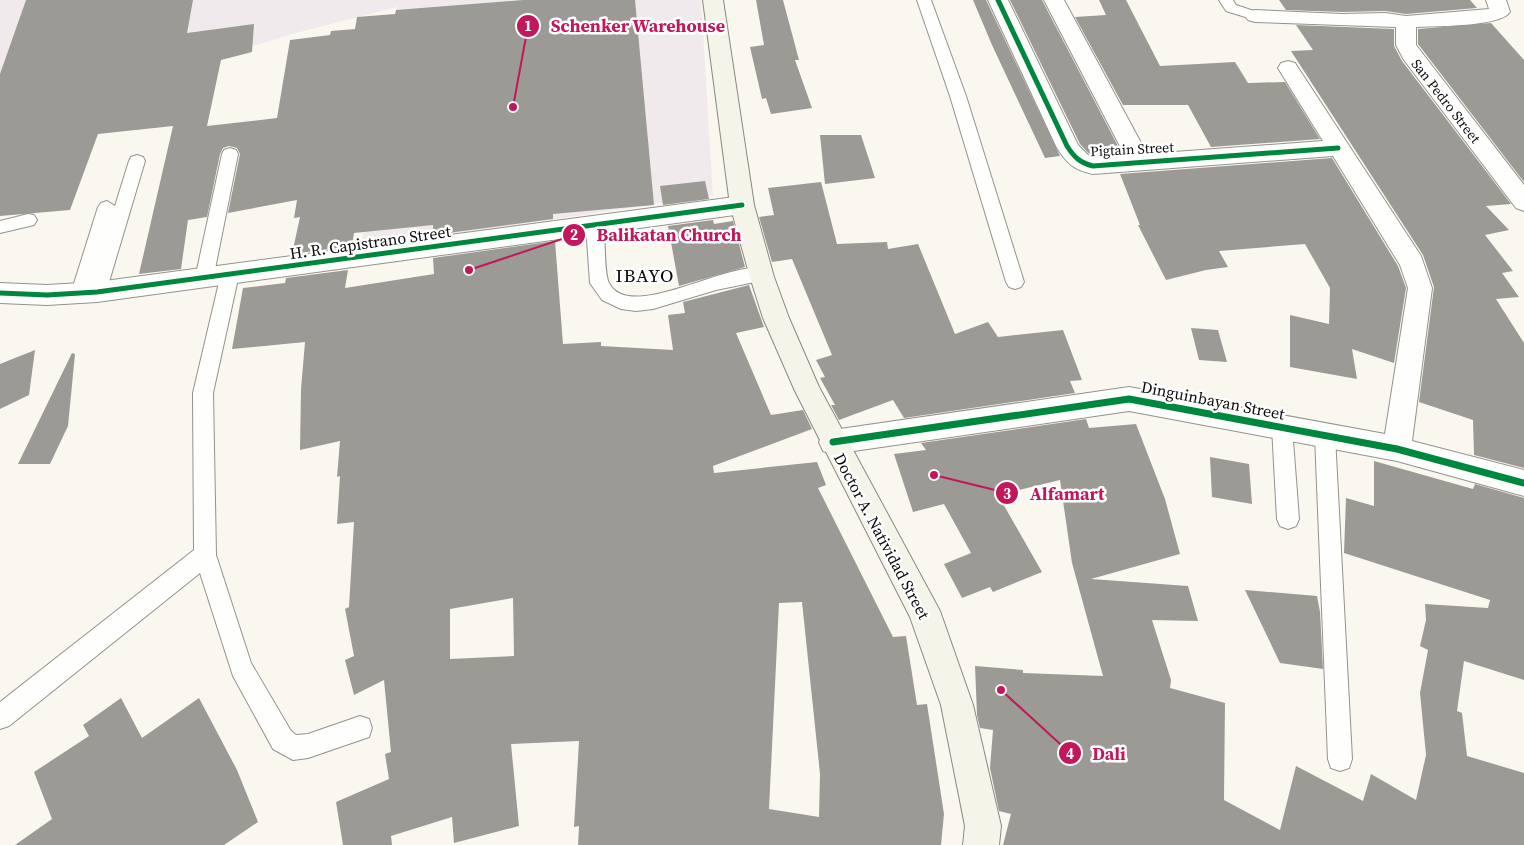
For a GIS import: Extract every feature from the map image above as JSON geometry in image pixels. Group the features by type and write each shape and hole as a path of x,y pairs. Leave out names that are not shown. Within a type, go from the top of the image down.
{"main road":[{"name":"Doctor A. Natividad Street","path":"713,0 742,205 760,274 776,318 833,442 924,611 957,705 983,826 981,845"}],"street":[{"name":"Pigtain Street","path":"998,0 1074,157 1082,164 1093,166 1338,148"},
{"path":"1054,0 1140,162"},
{"path":"1327,0 1342,20"},
{"path":"1255,16 1342,20 1384,19 1406,22 1486,17 1498,6"},
{"name":"San Pedro Street","path":"1406,22 1406,45 1411,55 1524,202"},
{"path":"1288,68 1412,262 1420,288 1397,449"},
{"name":"H. R. Capistrano Street","path":"0,292 47,295 89,293 742,205"},
{"name":"Dinguinbayan Street","path":"833,442 1129,399 1397,449 1524,484"}],"lane":[{"path":"924,0 958,96 1015,282"},
{"path":"1226,0 1231,8 1255,16"},
{"path":"204,278 230,154"},
{"path":"89,293 137,161"},
{"path":"89,293 107,207"},
{"path":"0,227 28,220"},
{"path":"595,225 599,283 602,292 620,301 647,303 681,296 714,284 760,274"},
{"path":"230,274 203,393 202,440 205,555 241,668 282,740 293,748 308,746 360,728"},
{"path":"1282,427 1288,519"},
{"path":"1326,436 1340,759"},
{"path":"0,717 205,555"}],"shaded area":[{"path":"0,0 701,0 713,195 361,249 397,7 292,34 110,90 0,99"}],"building":[{"path":"26,0 193,0 187,33 254,24 252,52 221,60 207,126 277,118 290,40 330,35 331,31 355,29 357,17 395,14 396,10 523,0 635,0 654,205 553,214 553,219 433,235 433,225 354,233 352,246 292,254 300,217 294,218 297,200 228,213 240,154 237,148 229,146 223,148 220,154 207,217 188,220 181,269 139,274 173,126 98,134 70,210 0,216 0,74"},
{"path":"756,0 783,0 799,60 795,60 812,108 771,114 766,98 762,99 750,47 764,45"},
{"path":"973,0 986,0 1060,156 1045,158"},
{"path":"1010,0 1042,0 1121,152 1091,156 1080,144"},
{"path":"1099,0 1126,0 1160,66 1235,62 1248,83 1285,82 1320,139 1211,147 1188,105 1123,105 1075,17 1106,15"},
{"path":"1279,0 1470,0 1477,8 1406,14 1385,11 1286,10"},
{"path":"1491,23 1524,60 1524,182 1418,44 1418,29"},
{"path":"1296,25 1394,29 1394,46 1402,61 1511,204 1486,206 1509,230 1485,235 1513,271 1502,273 1519,297 1496,299 1524,343 1524,468 1474,455 1473,420 1419,402 1434,287 1423,255 1291,51 1313,50"},
{"path":"820,135 861,135 875,178 825,184"},
{"path":"1332,158 1398,266 1406,288 1394,363 1352,349 1357,379 1290,367 1290,315 1329,324 1330,288 1305,244 1219,251 1228,267 1206,270 1166,280 1138,225 1140,225 1120,174"},
{"path":"705,181 709,199 663,205 660,186"},
{"path":"821,182 837,244 887,242 888,249 918,244 955,334 988,322 998,337 1063,330 1082,380 1070,381 1075,393 904,418 893,400 839,420 831,405 835,405 820,378 825,377 816,360 832,355 792,259 772,262 759,217 774,215 768,188"},
{"path":"713,220 714,224 733,221 745,267 679,286 668,226"},
{"path":"555,241 563,344 601,342 601,346 673,350 668,315 685,313 683,302 749,285 764,327 736,333 771,415 803,410 812,429 713,466 714,473 817,462 826,485 818,488 893,637 906,636 917,705 927,704 944,814 941,845 578,845 579,826 574,827 579,741 511,744 519,826 454,843 452,817 391,836 392,845 343,845 336,802 389,779 385,754 391,752 384,680 354,695 345,660 354,656 345,609 349,607 354,522 337,524 340,476 337,477 340,441 300,450 301,389 305,342 232,349 243,288 285,283 286,278 348,270 345,288 434,274 433,258","holes":["513,598 514,656 450,659 450,609","802,602 820,774 819,817 769,809 779,603"]},
{"path":"1191,328 1218,330 1227,362 1199,360"},
{"path":"35,350 29,395 0,409 0,364"},
{"path":"72,353 75,354 68,426 50,464 18,464"},
{"path":"1086,419 1089,428 1136,424 1165,499 1180,554 1091,579 1188,586 1198,621 1152,620 1171,680 1170,688 1225,703 1224,800 1280,830 1296,766 1363,801 1371,774 1416,800 1426,755 1420,693 1428,650 1420,646 1426,620 1425,604 1488,608 1490,600 1344,553 1346,498 1374,506 1374,461 1473,489 1475,484 1524,498 1524,680 1464,661 1457,711 1462,713 1467,756 1524,773 1524,845 1003,845 1011,814 999,811 990,768 993,730 980,728 977,715 975,666 1023,670 1023,673 1103,676 1072,563 1060,480 998,495 1042,572 993,592 990,587 962,598 944,564 971,553 944,504 913,512 894,454 926,450 921,443"},
{"path":"1210,457 1249,464 1252,504 1212,497"},
{"path":"1245,590 1317,596 1320,612 1323,669 1280,663"},
{"path":"121,698 142,738 199,698 237,770 258,822 224,845 15,845 52,819 34,772 89,736 83,725"}],"cycle path":[{"path":"998,0 1067,146 1075,157 1084,164 1093,166 1338,148"},
{"path":"0,293 47,295 97,292 742,205"},
{"path":"833,442 1129,399 1397,449 1524,483"}],"place":[{"name":"Schenker Warehouse","path":"513,107"},
{"name":"Balikatan Church","path":"469,270"},
{"name":"Alfamart","path":"934,475"},
{"name":"Dali","path":"1001,690"}],"district":[{"name":"IBAYO","path":"645,275"}]}
